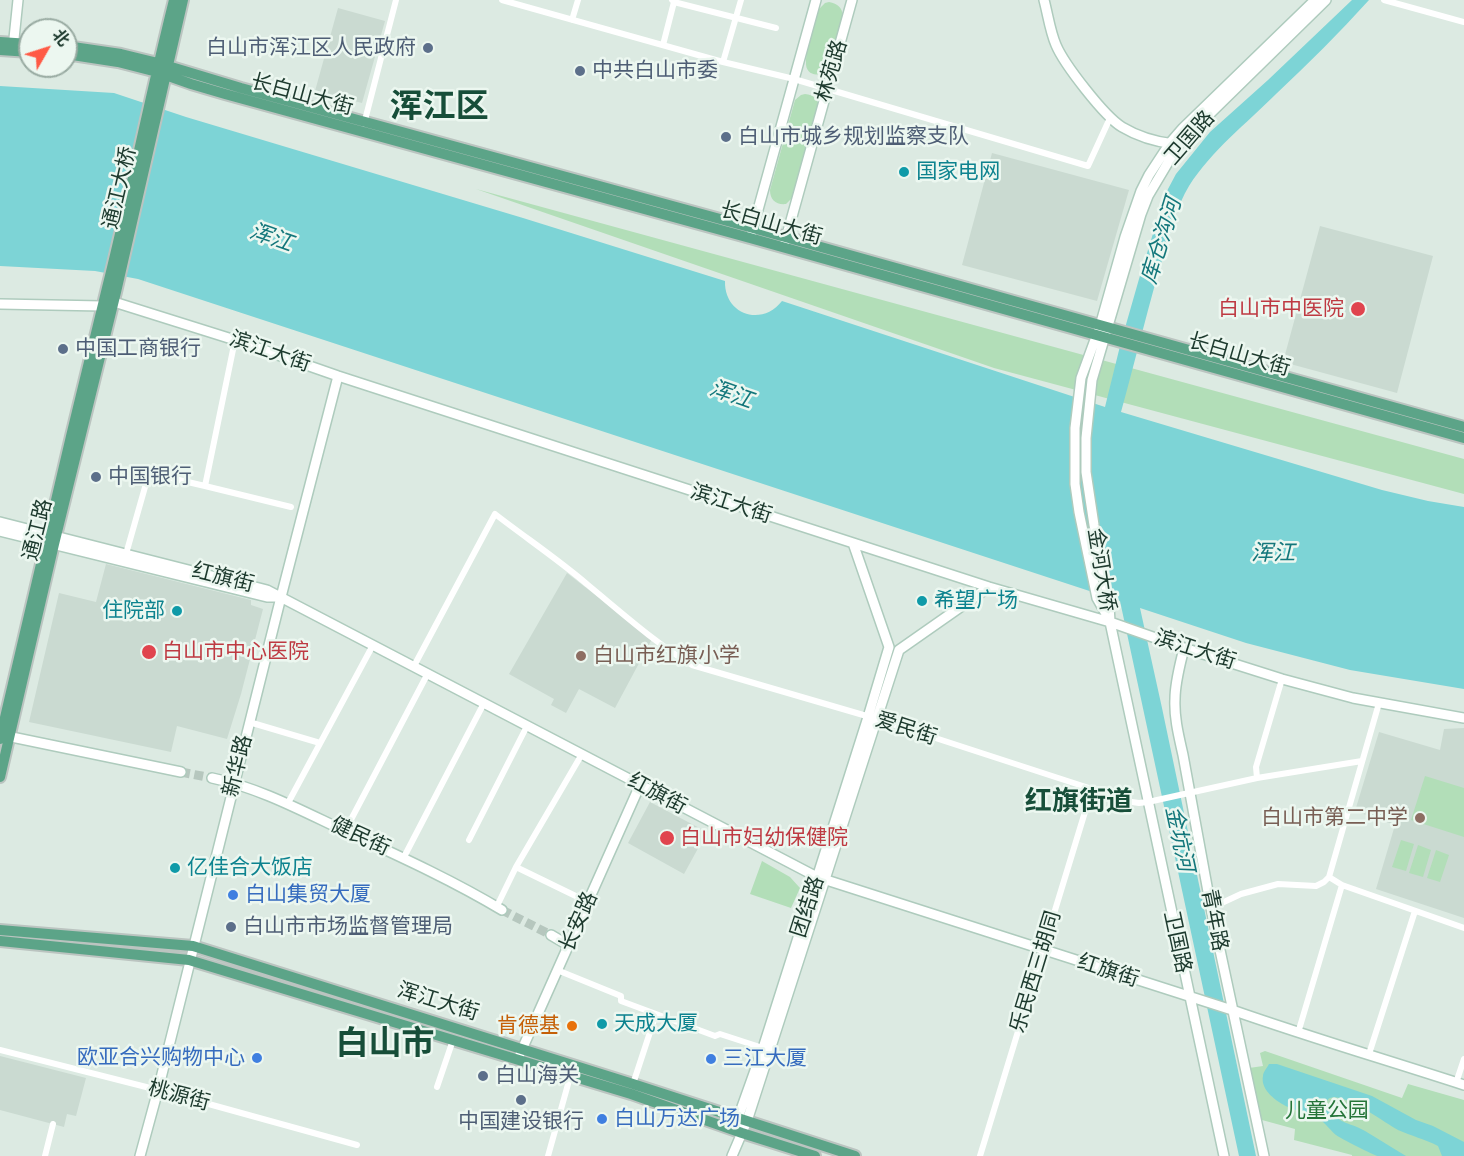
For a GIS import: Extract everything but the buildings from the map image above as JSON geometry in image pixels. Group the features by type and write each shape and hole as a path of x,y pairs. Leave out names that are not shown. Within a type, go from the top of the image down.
{"main road":[{"path":"162,69 174,0"},
{"path":"162,69 183,0"},
{"path":"0,42 18,48"},
{"path":"0,50 18,46"},
{"name":"长白山大街","path":"78,48 121,54 162,69 191,84 364,126 1102,332 1464,427"},
{"name":"长白山大街","path":"78,56 162,69"},
{"name":"通江大桥","path":"112,294 162,69"},
{"name":"通江路","path":"51,539 102,306 112,294"},
{"name":"通江路","path":"0,777 3,736 112,294"},
{"name":"长白山大街","path":"1141,342 1464,438"},
{"name":"浑江大街","path":"0,930 193,946 520,1054 570,1077 631,1094 815,1156"},
{"name":"浑江大街","path":"0,941 189,960 453,1040 520,1054 633,1083 855,1156"}],"street":[{"path":"13,47 18,0"},
{"path":"364,126 396,0"},
{"path":"502,0 723,62 827,88 1088,166 1110,118"},
{"path":"527,0 534,8"},
{"path":"572,20 578,0"},
{"path":"723,62 741,0"},
{"name":"林苑路","path":"751,233 816,0"},
{"name":"林苑路","path":"785,243 852,0"},
{"path":"1044,0 1056,46 1071,70 1110,118 1121,127 1138,135 1174,144"},
{"name":"卫国路","path":"1092,380 1102,332 1140,214 1183,128 1316,0"},
{"name":"卫国路","path":"1174,144 1326,0"},
{"path":"1384,0 1464,22"},
{"path":"663,45 673,1 776,28"},
{"name":"滨江大街","path":"112,294 338,376 989,587 1110,621 1184,648 1353,698 1464,718"},
{"path":"0,304 102,306"},
{"name":"卫国路","path":"1081,378 1102,332"},
{"path":"205,486 235,340"},
{"name":"新华路","path":"140,1156 338,376"},
{"name":"金河大桥","path":"1081,378 1075,428 1075,484 1097,598 1110,621"},
{"name":"金河大桥","path":"1092,380 1086,438 1086,472 1110,621"},
{"path":"126,554 150,473 291,507"},
{"name":"爱民街","path":"414,666 495,514 673,653 692,664 873,718 1132,802 1153,802 1257,778 1362,761"},
{"name":"红旗街","path":"0,522 51,539 126,554 267,590 821,878 1460,1084"},
{"path":"0,531 51,539 267,597 281,597"},
{"path":"853,543 894,648 989,587"},
{"name":"卫国路","path":"1110,621 1153,802 1224,1156"},
{"path":"288,803 373,645"},
{"name":"团结路","path":"743,1119 894,648"},
{"name":"青年路","path":"1184,648 1176,681 1175,709 1179,736 1229,1009 1264,1156"},
{"path":"345,831 428,673"},
{"path":"1257,778 1256,767 1282,678"},
{"path":"404,857 484,703"},
{"path":"1211,908 1241,894 1278,884 1316,886 1329,877 1379,703"},
{"path":"249,722 320,743"},
{"path":"469,840 527,726"},
{"path":"3,736 182,772"},
{"path":"500,908 516,867 582,754"},
{"name":"健民街","path":"212,778 259,791 288,803 404,857 500,908"},
{"name":"长安路","path":"520,1054 640,785"},
{"name":"乐民西三胡同","path":"980,1156 1092,789"},
{"path":"516,867 588,902"},
{"path":"1329,877 1342,885 1464,928"},
{"name":"团结路","path":"732,1156 742,1133 743,1119 763,1048 821,878"},
{"path":"1298,1033 1342,885"},
{"path":"1369,1054 1414,911"},
{"path":"551,935 568,945"},
{"path":"557,970 621,996 621,1001 715,1036 720,1034 763,1048"},
{"path":"633,1083 656,1014"},
{"path":"437,1087 453,1040"},
{"name":"桃源街","path":"0,1050 158,1090 357,1145"},
{"path":"1460,1084 1464,1059"},
{"path":"548,1156 570,1077"},
{"path":"45,1156 53,1124"}],"shaded area":[{"path":"338,8 385,21 362,103 315,91"},
{"path":"992,153 1129,190 1097,301 962,265"},
{"name":"白山市中医院","path":"1320,226 1433,256 1397,393 1283,362"},
{"name":"白山市中心医院","path":"106,564 251,600 251,605 263,609 227,739 177,726 171,752 29,722 59,593 96,602"},
{"name":"白山市红旗小学","path":"567,573 652,639 615,708 579,689 566,713 551,705 554,699 509,674"},
{"name":"白山市第二中学","path":"1464,728 1464,918 1376,889 1395,825 1355,811 1379,732 1440,750 1444,729"},
{"name":"白山市妇幼保健院","path":"650,802 707,832 684,874 628,843"},
{"path":"0,1056 86,1078 76,1116 67,1114 64,1127 0,1110"}],"green space":[{"path":"829,2 839,6 843,16 829,67 822,73 814,74 806,67 807,50 819,9"},
{"path":"805,94 815,98 819,107 793,197 786,204 779,204 772,199 770,190 795,100"},
{"path":"476,189 1464,459 1464,494 994,368"},
{"path":"1425,776 1464,788 1464,837 1411,820"},
{"path":"1401,840 1414,844 1406,871 1392,867"},
{"path":"1418,845 1431,850 1423,877 1409,873"},
{"path":"1436,850 1449,855 1440,882 1427,878"},
{"path":"762,861 790,877 800,888 791,908 750,894"},
{"name":"儿童公园","path":"1265,1051 1402,1098 1408,1084 1464,1100 1464,1156 1352,1156 1294,1140 1295,1129 1262,1120 1249,1068 1263,1066 1260,1053"}],"water":[{"name":"浑江","path":"1352,0 1369,0 1312,60 1219,149 1189,186 1178,209 1165,250 1121,412 1382,490 1464,507 1464,689 1350,670 1246,643 1140,608 1256,1156 1239,1156 1120,601 138,279 95,271 0,266 0,86 114,93 725,281 726,293 731,302 746,314 765,314 782,301 1105,407 1139,279 1160,211 1176,174 1210,132"},
{"path":"1269,1064 1277,1064 1372,1096 1464,1142 1464,1156 1442,1156 1438,1146 1398,1130 1345,1099 1330,1098 1326,1107 1335,1117 1365,1131 1406,1156 1378,1156 1370,1153 1336,1135 1315,1116 1288,1107 1274,1099 1267,1091 1263,1081"}],"tunnel":[{"path":"181,772 212,778"},
{"path":"502,910 551,935"}],"place":[{"name":"白山市浑江区人民政府","path":"428,48"},
{"name":"中共白山市委","path":"580,71"},
{"name":"白山市城乡规划监察支队","path":"726,137"},
{"name":"国家电网","path":"904,172"},
{"name":"白山市中医院","path":"1358,309"},
{"name":"中国工商银行","path":"63,349"},
{"name":"中国银行","path":"96,477"},
{"name":"希望广场","path":"922,601"},
{"name":"住院部","path":"177,611"},
{"name":"白山市中心医院","path":"149,652"},
{"name":"白山市红旗小学","path":"581,656"},
{"name":"白山市第二中学","path":"1420,818"},
{"name":"白山市妇幼保健院","path":"667,838"},
{"name":"亿佳合大饭店","path":"175,868"},
{"name":"白山集贸大厦","path":"233,895"},
{"name":"白山市市场监督管理局","path":"231,927"},
{"name":"天成大厦","path":"602,1024"},
{"name":"肯德基","path":"572,1026"},
{"name":"欧亚合兴购物中心","path":"257,1058"},
{"name":"三江大厦","path":"711,1059"},
{"name":"白山海关","path":"483,1076"},
{"name":"中国建设银行","path":"521,1100"},
{"name":"白山万达广场","path":"602,1119"}],"district":[{"name":"浑江区","path":"439,108"},
{"name":"红旗街道","path":"1079,802"},
{"name":"白山市","path":"385,1045"}],"water label":[{"name":"库仓沟河","path":"1162,241"},
{"name":"金坑河","path":"1179,839"}]}
